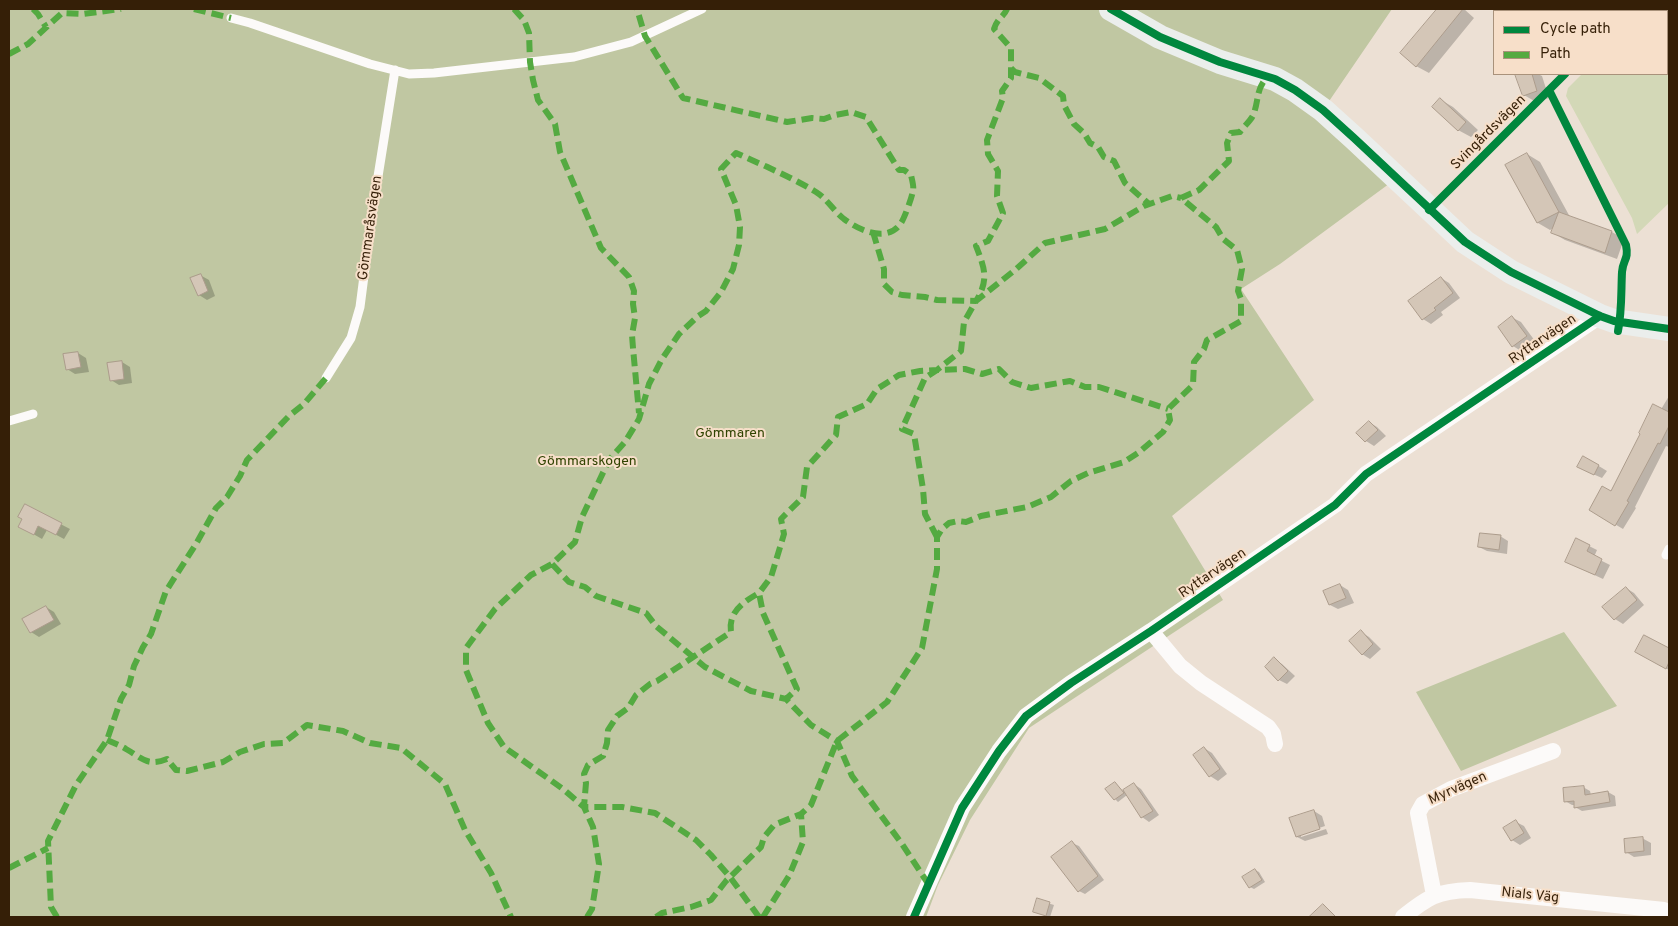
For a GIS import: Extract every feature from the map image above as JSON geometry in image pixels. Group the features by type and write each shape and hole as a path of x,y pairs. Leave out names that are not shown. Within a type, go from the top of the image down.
{"street":[{"path":"1111,9 1160,37 1220,62 1275,79 1295,90 1323,110 1465,242 1511,272 1600,316 1614,321 1669,330"},
{"name":"Ryttarvägen","path":"914,917 962,808 1015,728 1026,716 1335,505 1366,474 1600,316"},
{"path":"1151,631 1180,666 1201,683 1268,727 1273,734 1275,744"},
{"name":"Myrvägen","path":"1434,896 1418,813 1424,804 1451,789 1553,751"},
{"name":"Nials Väg","path":"1403,917 1425,900 1443,892 1470,890 1664,910"}],"lane":[{"path":"231,18 328,49 341,55 409,74 434,73 574,57 631,42 702,9"},
{"name":"Gömmaråsvägen","path":"326,378 351,338 360,307 372,214 395,70"},
{"path":"9,421 33,414"}],"green space":[{"name":"Gömmarskogen","path":"9,9 1392,9 1323,110 1397,178 1280,264 1241,289 1314,400 1172,516 1223,600 1029,728 970,820 938,885 926,917 9,917"},
{"path":"1580,9 1646,9 1644,10"},
{"path":"1669,9 1669,203 1637,234 1632,218 1566,96 1568,88 1581,75 1668,75 1668,10 1644,10"},
{"path":"1564,632 1617,706 1461,771 1416,692"}],"building":[{"path":"1437,9 1463,9 1416,67 1400,53"},
{"path":"1515,75 1532,75 1537,91 1523,96"},
{"path":"1440,98 1466,122 1458,131 1432,107"},
{"path":"1527,153 1559,212 1537,223 1505,165"},
{"path":"1559,212 1612,231 1605,253 1551,233"},
{"path":"201,274 208,291 198,296 190,278"},
{"path":"1441,277 1453,293 1434,308 1436,310 1422,320 1408,301"},
{"path":"1512,316 1527,336 1512,347 1498,327"},
{"path":"78,352 81,367 66,370 63,354"},
{"path":"122,361 124,379 110,381 107,363"},
{"path":"1653,404 1669,412 1669,426 1660,444 1658,443 1615,526 1589,510 1602,486 1611,491"},
{"path":"1369,421 1378,430 1365,442 1356,433"},
{"path":"1583,456 1599,465 1594,475 1577,467"},
{"path":"25,504 62,523 56,535 38,526 34,535 18,527 22,519 18,517"},
{"path":"1480,533 1501,535 1499,550 1478,547"},
{"path":"1576,538 1590,545 1587,551 1602,559 1595,575 1565,562"},
{"path":"1340,584 1346,598 1329,605 1323,591"},
{"path":"1626,587 1637,600 1614,620 1602,607"},
{"path":"46,606 54,620 30,633 22,619"},
{"path":"1361,630 1373,644 1362,655 1349,641"},
{"path":"1644,635 1669,648 1669,662 1666,669 1635,652"},
{"path":"1274,657 1288,671 1278,681 1265,667"},
{"path":"1204,747 1220,769 1209,777 1193,755"},
{"path":"1115,782 1124,793 1114,800 1105,789"},
{"path":"1134,783 1153,811 1141,818 1123,790"},
{"path":"1584,786 1585,795 1608,791 1610,802 1574,808 1574,801 1564,802 1563,788"},
{"path":"1314,810 1320,829 1296,837 1289,818"},
{"path":"1516,820 1524,833 1511,841 1503,828"},
{"path":"1643,837 1644,851 1625,853 1624,839"},
{"path":"1072,841 1098,876 1078,892 1051,857"},
{"path":"1255,869 1262,880 1249,888 1242,877"},
{"path":"1037,898 1050,902 1046,916 1033,912"},
{"path":"1323,904 1336,917 1309,917"}],"marked path":[{"path":"33,9 46,27"},
{"path":"9,54 28,44 62,13 83,14 121,9"},
{"path":"194,9 231,18"},
{"path":"514,9 524,20 529,33 530,62 538,100 555,124 560,152 601,248 629,277 634,291 635,318 632,335 639,413"},
{"path":"587,917 592,909 599,864 593,827 584,807 563,789 504,747 488,723 466,670 466,648 495,609 531,575 552,564 575,542 582,517 609,460 625,442 639,419 649,384 662,359 679,334 706,311 721,292 733,269 739,245 740,227 736,205 721,169 736,153 787,176 816,192 844,219 858,228 874,233 889,232 901,223 912,197 913,188 911,175 904,170 899,170 866,117 851,112 824,119 812,118 787,122 683,98 645,36 637,9"},
{"path":"873,232 884,269 884,284 892,292 937,300 976,301 983,287 984,280 982,261 976,246 988,241 1003,213 997,196 998,171 988,154 987,140 1003,98 1002,91 1011,78 1011,48 994,29 1007,9"},
{"path":"1011,68 1015,72 1039,78 1063,96 1064,105 1074,124 1084,133 1090,143 1098,147 1104,157 1114,161 1125,183 1149,204"},
{"path":"656,917 662,913 691,907 711,900 726,881 761,847 764,837 774,825 801,814 811,805 837,741 887,702 922,648 937,569 937,537 942,529 949,523 966,522 981,516 1027,507 1051,497 1071,481 1088,473 1124,462 1163,432 1170,420 1168,409 1193,385 1194,362 1204,349 1207,340 1241,321 1241,299 1238,291 1242,269 1237,250 1223,239 1216,227 1181,198 1199,190 1229,161 1227,143 1231,133 1240,132 1252,118 1259,90 1267,77"},
{"path":"929,885 902,844 852,776 837,741 811,725 786,699 797,689 763,613 759,593 771,577 784,534 781,519 803,497 807,467 836,435 838,417 867,404 877,389 899,375 937,370 961,351 964,322 976,301 1045,243 1105,229 1144,206 1172,196 1181,198"},
{"path":"937,537 925,514 914,434 902,429 925,378 937,370 965,369 982,374 999,369 1012,382 1031,388 1070,381 1085,387 1099,387 1168,409"},
{"path":"57,917 51,907 48,841 76,785 107,740 121,699 129,685 134,666 151,634 166,591 216,508 227,497 240,476 247,460 289,416 304,404 326,378"},
{"path":"552,564 569,582 585,587 596,596 646,613 656,626 705,667 751,691 786,699"},
{"path":"759,593 742,604 734,613 731,632 650,684 636,695 628,708 617,716 608,730 603,756 588,765 584,774 586,783 584,807 622,807 655,813 696,840 711,855 730,877 759,917"},
{"path":"107,740 149,762 167,759 176,770 187,771 223,762 240,752 264,744 283,743 307,725 343,731 370,743 401,748 445,784 465,830 491,873 511,917"},
{"path":"763,917 789,876 803,842 801,814"},
{"path":"9,868 48,848"}],"cycle path":[{"path":"1111,9 1160,37 1220,62 1275,79 1295,90 1323,110 1465,242 1511,272 1600,316 1614,321 1669,329"},
{"name":"Svingårdsvägen","path":"1429,210 1564,75"},
{"path":"1549,90 1626,245 1627,254 1622,272 1621,309 1618,331"},
{"path":"914,917 962,808 999,751 1026,716 1071,683 1151,631 1335,505 1366,474 1600,316"}],"park label":[{"name":"Gömmaren","path":"730,434"}]}
